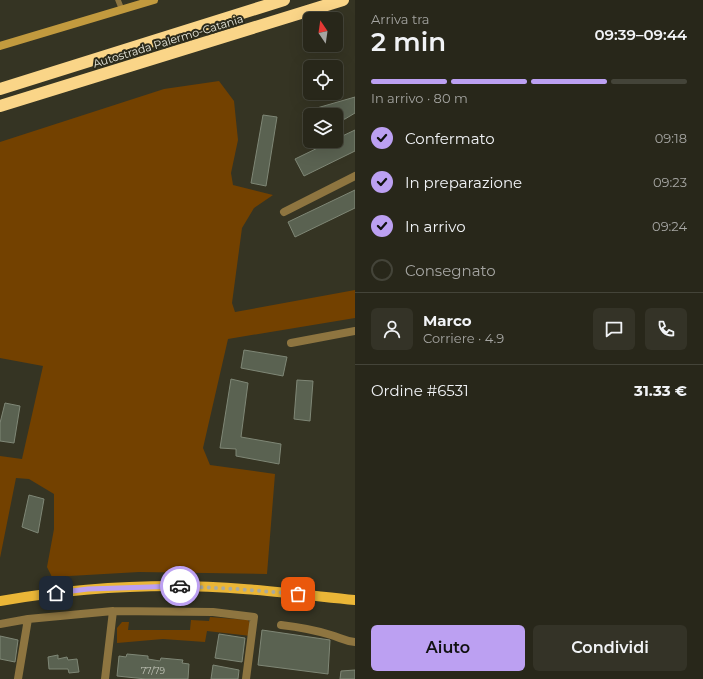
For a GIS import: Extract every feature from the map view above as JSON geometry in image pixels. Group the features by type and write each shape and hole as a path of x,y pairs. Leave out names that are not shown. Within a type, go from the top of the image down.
{"highway":[{"name":"Autostrada Palermo-Catania","path":"0,88 284,0"},
{"name":"Autostrada Palermo-Catania","path":"0,106 344,0"}],"main road":[{"path":"0,601 88,589 173,586 236,589 355,600"}],"street":[{"path":"0,46 154,0"},
{"path":"284,212 355,176"},
{"path":"291,343 355,331"},
{"path":"105,679 113,611"},
{"path":"0,624 113,611 213,612 254,617 246,679"},
{"path":"18,679 28,620"},
{"path":"281,625 307,628 333,635 344,641 355,642"}],"lane":[{"path":"118,0 122,10"}],"shaded area":[{"path":"219,81 234,101 238,140 231,173 233,185 273,195 254,208 242,228 232,303 235,312 355,290 355,318 228,339 203,448 210,465 275,474 267,574 139,572 52,577 47,567 54,529 54,494 29,479 16,478 0,558 0,456 22,459 43,366 0,358 0,142 164,89"},
{"path":"210,617 248,620 252,627 251,636 207,631 205,642 163,639 117,643 117,628 122,622 129,622 128,630 190,630 191,620 209,621"}],"building":[{"path":"355,97 355,113 345,119 343,119 343,108 317,108"},
{"path":"263,115 277,117 266,186 251,183"},
{"path":"355,130 355,151 304,176 295,159 318,148 343,148 343,136"},
{"path":"355,190 355,208 295,237 288,222"},
{"path":"244,350 287,357 283,376 241,368"},
{"path":"231,379 248,383 241,437 281,444 279,464 236,456 236,449 220,448"},
{"path":"297,380 313,381 310,421 294,419"},
{"path":"5,403 20,406 14,443 0,441 0,423"},
{"path":"29,495 44,499 38,533 22,527"},
{"path":"262,630 330,640 328,674 258,665"},
{"path":"219,634 245,638 242,662 215,658"},
{"path":"0,636 18,640 15,662 0,659"},
{"path":"127,654 148,656 148,659 160,661 161,658 183,660 182,663 189,664 188,679 146,679 117,676 119,656 126,657"},
{"path":"58,655 58,659 67,657 68,660 77,659 79,672 69,673 68,669 49,669 48,657"},
{"path":"213,665 239,670 238,679 211,679"},
{"path":"355,670 355,679 340,679 341,671"}],"way so far":[{"path":"180,586 298,594"}],"route":[{"path":"56,593 88,589 180,586"}]}
